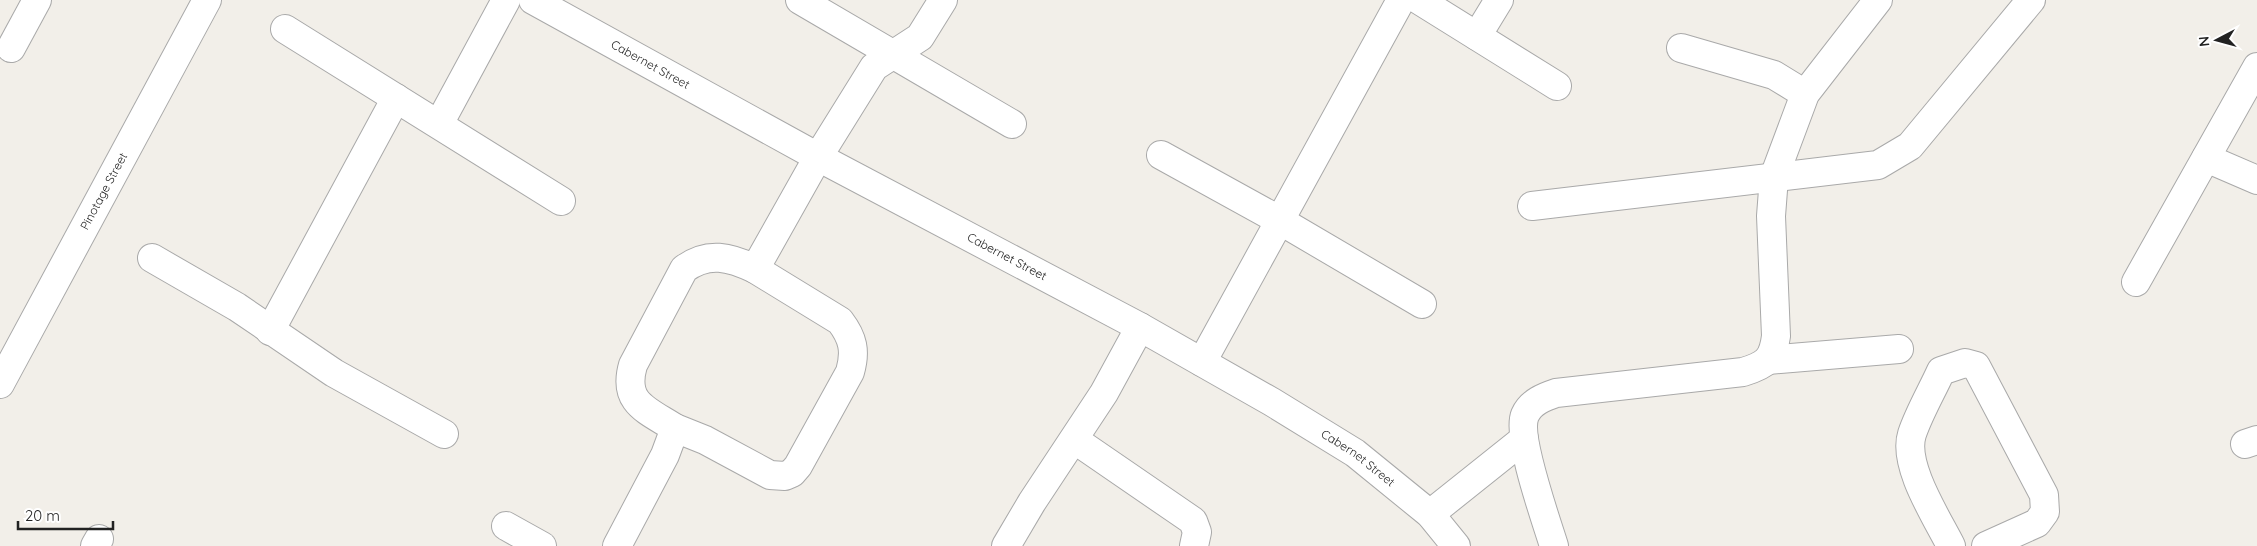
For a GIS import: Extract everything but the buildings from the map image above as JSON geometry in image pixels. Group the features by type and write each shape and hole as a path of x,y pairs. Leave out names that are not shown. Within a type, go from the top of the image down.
{"street":[{"path":"11,48 37,0"},
{"name":"Pinotage Street","path":"0,384 207,0"},
{"path":"439,124 506,0"},
{"name":"Cabernet Street","path":"533,0 818,157 1140,327 1202,362 1355,453 1430,514 1456,546"},
{"path":"800,0 1012,124"},
{"path":"755,269 818,157 874,67 920,37 943,0"},
{"path":"1202,362 1240,297 1279,220 1401,0"},
{"path":"1419,0 1557,86"},
{"path":"1477,36 1499,0"},
{"path":"1554,546 1524,439 1523,427 1528,410 1542,398 1556,393 1743,372 1760,367 1768,360 1774,351 1776,336 1770,216 1774,177 1805,94 1878,0"},
{"path":"1532,206 1878,165 1910,146 2031,0"},
{"path":"285,30 561,201"},
{"path":"1681,48 1774,75 1805,94"},
{"path":"2136,282 2257,67"},
{"path":"270,331 396,98"},
{"path":"1161,155 1279,220 1422,304"},
{"path":"2206,158 2257,180"},
{"path":"718,257 734,259 755,269 840,321 849,334 853,344 854,358 850,372 798,466 792,473 785,476 770,475 705,440 675,428 635,401 631,394 629,378 633,365 684,269 693,262 718,257"},
{"path":"152,258 237,307 334,373 444,434"},
{"path":"1006,546 1032,502 1075,440 1104,393 1140,327"},
{"path":"1768,360 1898,349"},
{"path":"1951,546 1916,475 1910,449 1912,435 1942,371 1965,363 1976,366 2044,495 2044,512 2037,523 1986,546"},
{"path":"617,546 665,455 675,428"},
{"path":"1430,514 1524,439"},
{"path":"1075,440 1193,521 1197,532 1194,546"},
{"path":"506,526 542,546"}]}
